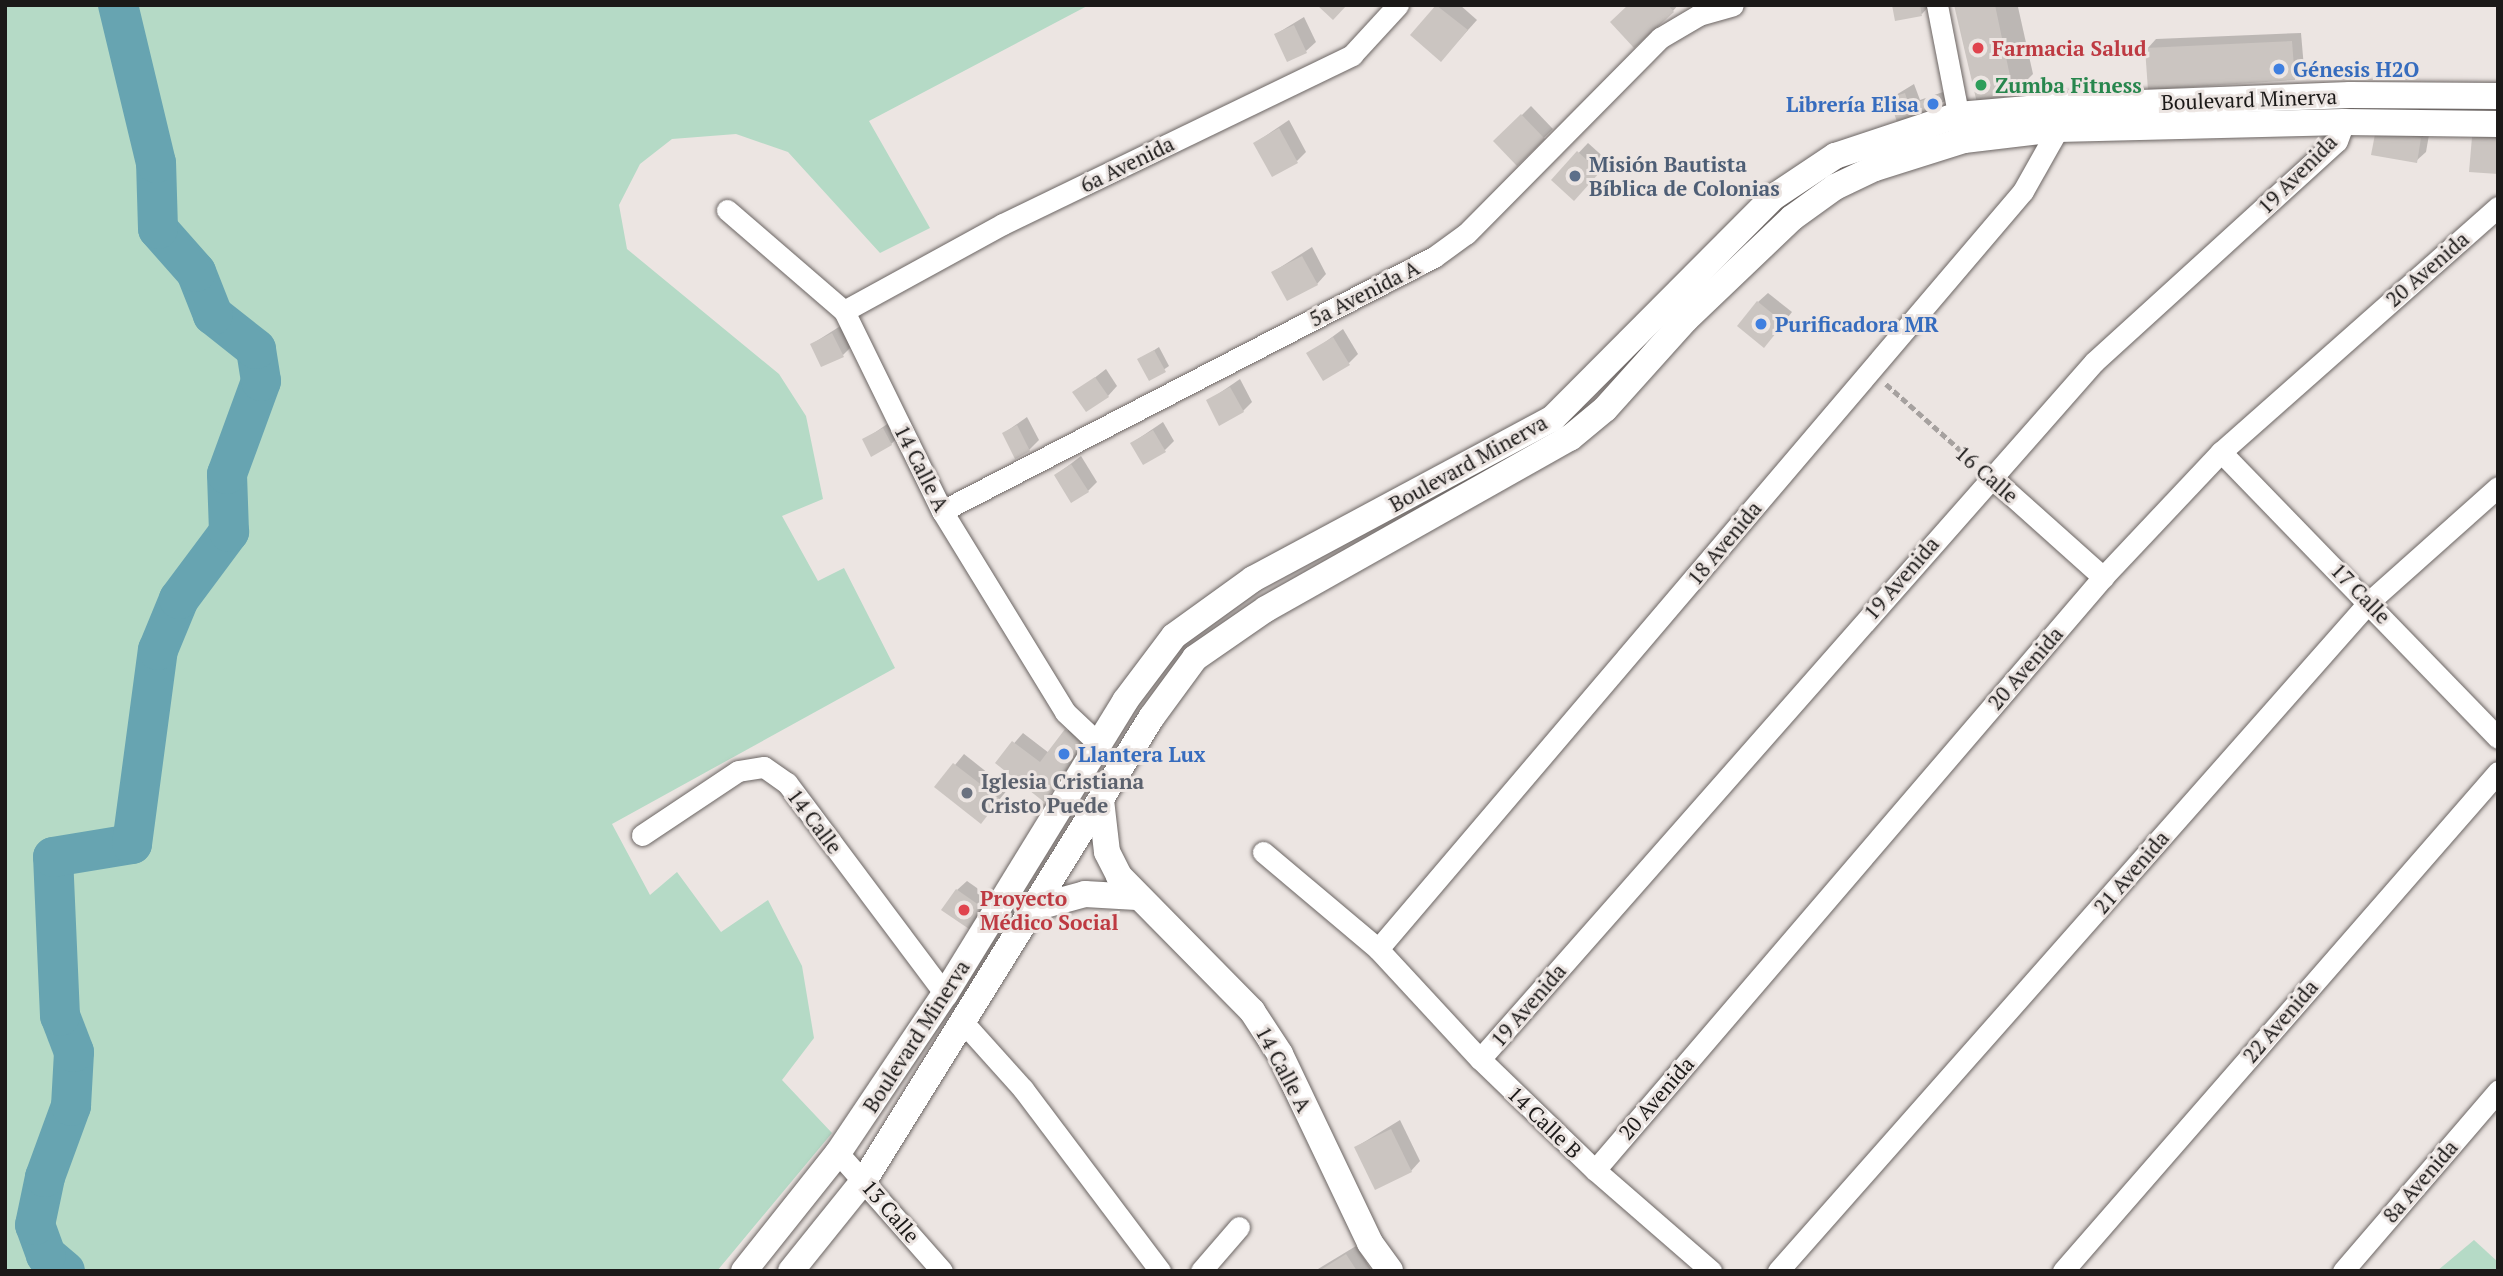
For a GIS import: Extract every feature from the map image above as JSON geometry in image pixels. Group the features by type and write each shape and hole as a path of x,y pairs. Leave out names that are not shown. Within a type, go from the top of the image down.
{"street":[{"name":"6a Avenida","path":"844,311 1003,224 1352,55 1398,5"},
{"name":"5a Avenida A","path":"942,511 1434,257 1466,234 1660,38 1699,15 1733,5"},
{"path":"1937,5 1961,127"},
{"name":"Boulevard Minerva","path":"744,1271 838,1153 945,994 1150,663 1174,636 1253,579 1552,419 1772,198 1835,156 1961,127 2077,105 2350,95 2498,96"},
{"name":"Boulevard Minerva","path":"791,1271 865,1179 1151,718 1195,658 1266,608 1570,438 1605,409 1685,320 1772,237 1835,187 1961,127 2058,130 2344,122 2498,124"},
{"name":"19 Avenida","path":"1480,1059 1990,476 2094,362 2337,141 2344,122"},
{"name":"18 Avenida","path":"1378,949 2023,191 2058,130"},
{"name":"20 Avenida","path":"1595,1170 2103,577 2221,452 2498,207"},
{"name":"14 Calle A","path":"727,210 844,311 942,511 1065,712 1099,744"},
{"name":"17 Calle","path":"2221,452 2370,601 2498,738"},
{"name":"16 Calle","path":"1990,476 2103,577"},
{"name":"21 Avenida","path":"1778,1271 2370,601 2498,487"},
{"name":"14 Calle","path":"642,835 738,771 764,767 787,783 945,994"},
{"name":"22 Avenida","path":"2063,1271 2498,772"},
{"name":"14 Calle A","path":"1101,800 1107,852 1137,897 1252,1011 1280,1054 1370,1243 1390,1271"},
{"name":"14 Calle B","path":"1263,852 1378,949 1480,1059 1595,1170 1711,1271"},
{"path":"1034,908 1085,894 1137,897"},
{"path":"909,1109 909,1081 940,1023 945,994"},
{"path":"962,1021 1023,1089 1160,1271"},
{"name":"8a Avenida","path":"2343,1271 2498,1091"},
{"name":"13 Calle","path":"838,1153 865,1179 942,1271"},
{"path":"1201,1271 1239,1227"}],"path":[{"name":"16 Calle","path":"1871,371 1990,476"}],"green space":[{"path":"5,5 1089,5 869,121 930,228 880,253 788,152 736,134 672,139 640,164 619,205 627,249 779,374 806,416 823,499 782,516 818,581 844,568 895,668 612,824 650,895 677,872 721,932 768,900 802,966 814,1038 782,1080 832,1133 717,1271 5,1271"},
{"path":"2474,1240 2498,1262 2498,1271 2437,1271"}],"building":[{"path":"1317,5 1347,5 1333,20"},
{"path":"1436,5 1468,30 1441,62 1410,35"},
{"path":"1628,5 1668,5 1674,12 1634,48 1610,22"},
{"path":"1892,5 1920,5 1922,16 1895,21"},
{"path":"1954,5 1995,5 2014,95 1977,103"},
{"path":"1294,25 1307,53 1287,62 1274,34"},
{"path":"2292,41 2295,80 2148,90 2145,48"},
{"path":"1905,93 1909,105 1939,95 1943,107 1897,122 1889,98"},
{"path":"1521,114 1545,139 1517,166 1493,141"},
{"path":"1279,128 1298,163 1272,177 1253,143"},
{"path":"2376,129 2421,138 2417,163 2371,155"},
{"path":"2472,137 2498,139 2498,174 2469,172"},
{"name":"Misión Bautista Bíblica de Colonias","path":"1577,151 1600,172 1574,201 1551,180"},
{"path":"1302,256 1318,285 1287,301 1271,272"},
{"name":"Purificadora MR","path":"1757,301 1784,323 1764,348 1737,326"},
{"path":"832,333 844,357 821,367 810,344"},
{"path":"1333,337 1350,365 1323,381 1306,353"},
{"path":"1154,350 1166,372 1149,381 1137,359"},
{"path":"1095,377 1109,397 1086,412 1072,392"},
{"path":"1230,387 1244,412 1219,426 1206,400"},
{"path":"1017,425 1030,451 1015,459 1002,433"},
{"path":"883,428 892,445 871,457 862,439"},
{"path":"1153,430 1166,452 1143,465 1130,443"},
{"path":"1071,464 1089,492 1071,503 1054,475"},
{"path":"1065,729 1087,746 1044,802 995,763 1012,741 1040,762"},
{"name":"Iglesia Cristiana Cristo Puede","path":"953,763 1000,799 981,824 934,787"},
{"name":"Proyecto Médico Social","path":"956,889 986,910 972,931 941,910"},
{"path":"1391,1129 1412,1172 1375,1190 1354,1147"},
{"path":"1346,1254 1357,1271 1319,1271"}],"waterway":[{"path":"65,1271 46,1255 35,1225 45,1177 71,1106 74,1052 60,1016 53,857 132,844 158,650 179,599 229,532 227,474 261,381 256,349 213,315 196,272 158,229 156,163 118,5"}],"place":[{"name":"Farmacia Salud","path":"1978,48"},
{"name":"Génesis H2O","path":"2279,69"},
{"name":"Zumba Fitness","path":"1981,85"},
{"name":"Librería Elisa","path":"1933,104"},
{"name":"Misión Bautista Bíblica de Colonias","path":"1575,176"},
{"name":"Purificadora MR","path":"1761,324"},
{"name":"Llantera Lux","path":"1064,754"},
{"name":"Iglesia Cristiana Cristo Puede","path":"967,793"},
{"name":"Proyecto Médico Social","path":"964,910"}]}
